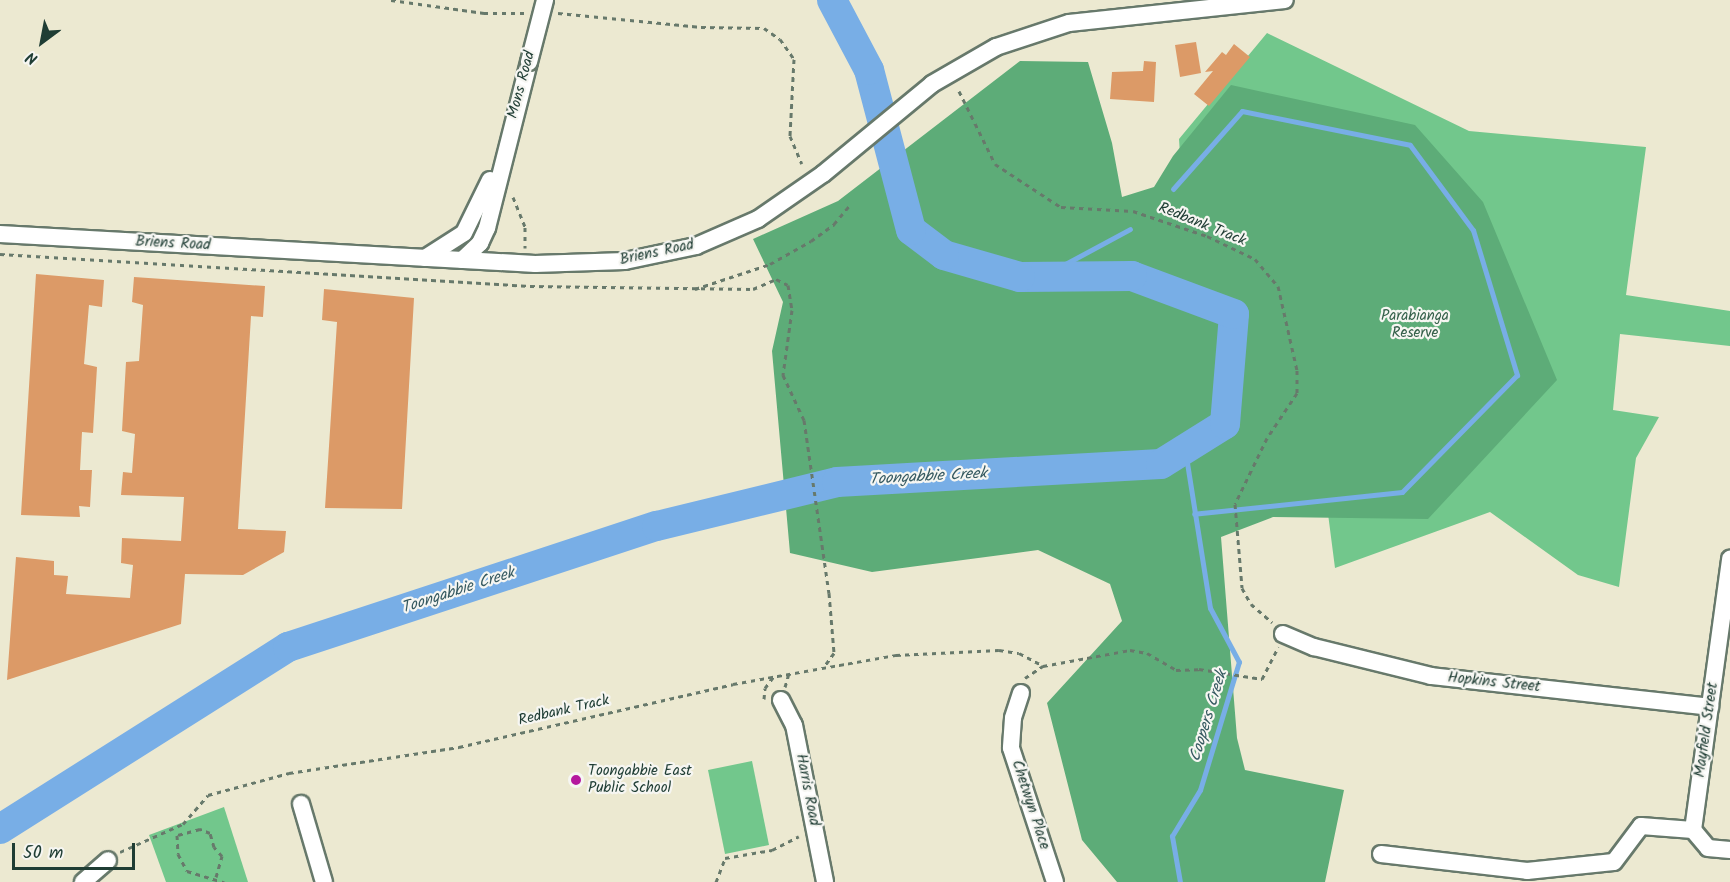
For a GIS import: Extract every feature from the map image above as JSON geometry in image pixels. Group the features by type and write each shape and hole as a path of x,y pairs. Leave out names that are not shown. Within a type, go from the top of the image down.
{"street":[{"name":"Briens Road","path":"0,234 462,260 558,264 625,261 696,246 758,219 823,174 932,84 996,47 1069,23 1285,0"},
{"name":"Mons Road","path":"462,260 480,243 487,228 499,184 499,170 529,62 550,7"},
{"name":"Mons Road","path":"424,258 464,233 487,184 499,170"},
{"name":"Mayfield Street","path":"1693,830 1730,559"},
{"name":"Hopkins Street","path":"1283,634 1314,647 1431,676 1710,707"},
{"name":"Chetwyn Place","path":"1021,693 1013,718 1011,748 1055,882"},
{"name":"Harris Road","path":"781,700 794,725 825,882"},
{"path":"301,804 324,882"},
{"path":"1380,854 1527,871 1614,862 1641,826 1693,830 1708,848 1730,850"},
{"path":"83,882 108,860"}],"path":[{"path":"391,0 484,13 531,13"},
{"path":"550,7 701,27 764,28 780,39 794,59 790,136 802,164"},
{"name":"Redbank Track","path":"959,91 996,164 1061,207 1133,211 1207,236 1254,259 1278,286 1297,370 1297,393 1267,438 1235,504 1242,588 1251,604 1283,634"},
{"path":"690,290 770,264 811,242 850,205"},
{"path":"0,254 530,286 690,290 753,289 776,279 788,285 792,310 783,375 804,420 829,593 834,653 824,667"},
{"path":"529,280 530,286"},
{"path":"1021,693 1026,674 1043,666 1130,650 1148,653 1176,669 1262,679 1283,634"},
{"name":"Redbank Track","path":"108,860 134,843 183,824 208,795 289,773 459,747 789,673 896,655 991,650 1019,653 1043,666"},
{"path":"216,878 222,856 214,847 210,833 200,829 177,835 178,854 187,872 224,882"},
{"path":"716,882 725,858 772,850 799,836"}],"green space":[{"name":"Parabianga Reserve","path":"1267,33 1469,131 1646,147 1626,295 1730,311 1730,346 1620,334 1613,410 1659,417 1636,458 1619,587 1578,575 1490,512 1335,568 1327,506 1202,497 1179,139"},
{"path":"1020,61 1088,62 1112,143 1122,197 1154,187 1173,156 1231,85 1415,125 1483,202 1557,380 1428,519 1273,517 1221,537 1237,738 1245,770 1344,790 1325,882 1117,882 1082,840 1047,703 1122,621 1110,584 1038,550 872,572 790,553 772,351 783,302 753,239 838,201"},
{"path":"752,761 769,845 725,854 708,770"},
{"path":"224,807 248,882 166,882 149,835"}],"building":[{"path":"1196,42 1201,73 1180,77 1175,45"},
{"path":"1234,44 1250,57 1209,106 1194,94 1213,71 1205,72 1222,52 1226,55"},
{"path":"1144,61 1156,62 1154,102 1110,99 1112,72 1143,71"},
{"path":"36,274 104,280 102,307 89,305 84,364 97,367 93,433 82,432 80,470 92,470 90,507 79,506 80,517 21,515"},
{"path":"134,277 265,286 263,317 251,316 238,529 286,531 284,552 243,575 185,574 181,624 7,680 16,557 54,561 54,575 68,576 66,594 130,598 133,565 121,563 122,538 181,541 184,497 121,495 123,472 132,473 135,434 122,431 126,362 139,361 143,305 132,302"},
{"path":"324,289 414,298 402,509 325,508 337,322 322,320"}],"waterway":[{"name":"Toongabbie Creek","path":"0,829 288,647 657,526 837,482 1161,464 1225,424 1234,314 1132,276 1020,277 944,255 911,230 869,70 832,0"},
{"path":"1173,189 1242,111 1410,145 1473,230 1517,375 1402,492 1194,514"},
{"path":"1041,277 1130,229"},
{"name":"Coopers Creek","path":"1180,882 1172,836 1200,790 1239,662 1210,608 1185,450"}],"place":[{"name":"Toongabbie East Public School","path":"576,780"}]}
